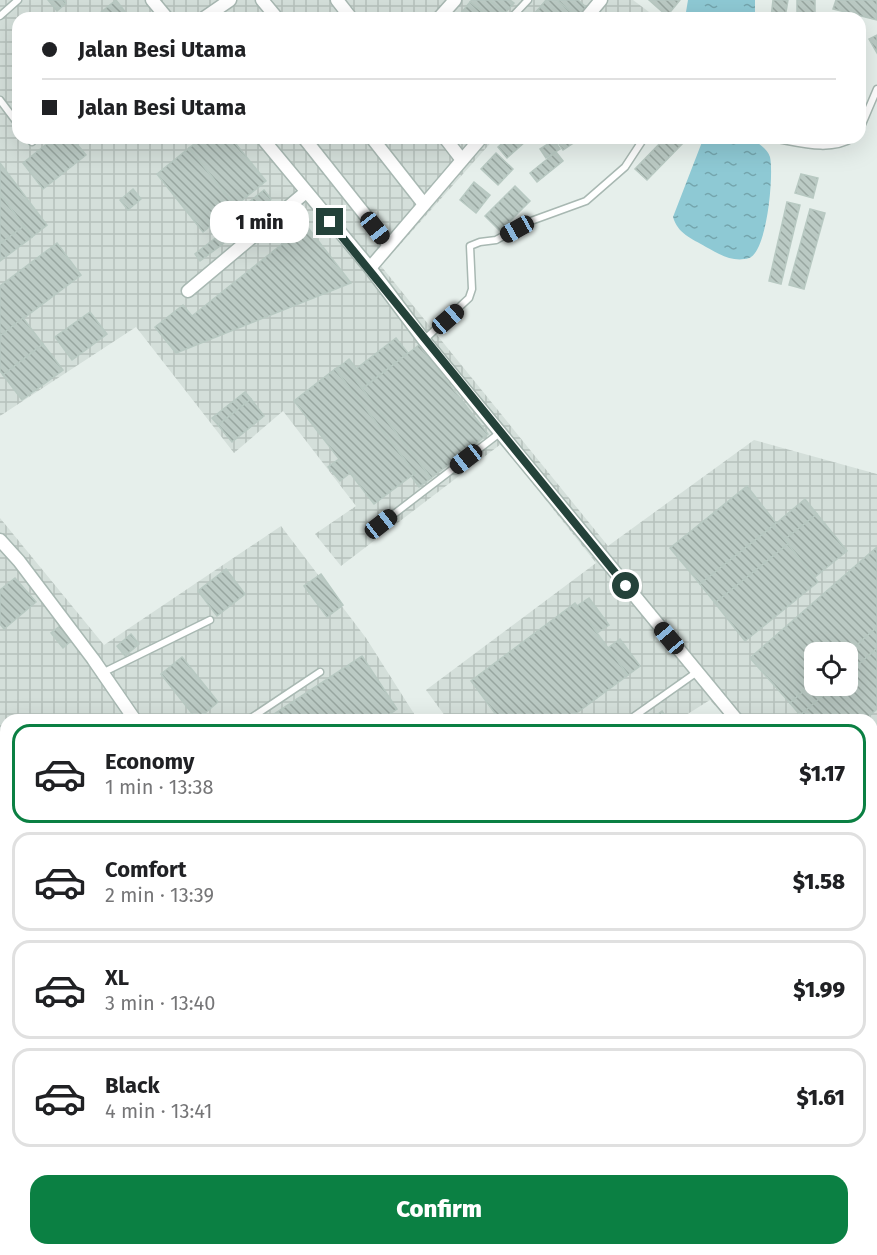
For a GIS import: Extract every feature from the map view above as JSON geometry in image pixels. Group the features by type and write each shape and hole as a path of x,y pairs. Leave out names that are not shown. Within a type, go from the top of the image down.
{"street":[{"path":"152,0 162,12"},
{"path":"213,12 230,0"},
{"path":"262,0 272,12"},
{"path":"337,0 346,12"},
{"path":"444,12 455,0"},
{"path":"591,12 602,0"},
{"path":"267,144 370,268 424,340 732,714"},
{"path":"311,144 388,245"},
{"path":"377,144 423,203"},
{"path":"450,144 462,160"},
{"path":"370,268 423,203 476,144"},
{"path":"188,291 306,192"},
{"path":"0,540 19,561 131,714"}],"lane":[{"path":"0,16 18,0"},
{"path":"517,12 528,0"},
{"path":"866,115 877,89"},
{"path":"0,100 12,116"},
{"path":"424,340 470,298 472,289 470,246 496,240 531,221 580,204 612,181 637,144"},
{"path":"812,144 825,146 838,144"},
{"path":"381,524 501,432"},
{"path":"102,673 210,620"},
{"path":"257,714 320,672"},
{"path":"637,714 697,672"}],"shaded area":[{"path":"0,0 633,0 649,12 12,12 12,144 490,144 381,266 608,546 754,440 877,474 877,714 723,714 710,700 688,714 444,714 426,690 596,563 501,444 341,566 315,534 356,506 283,411 234,453 136,327 0,416"},
{"path":"0,518 104,645 281,526 366,638 414,714 0,714"}],"water":[{"path":"688,0 755,0 755,12 686,12"},
{"path":"701,144 759,144 767,151 771,166 768,212 760,242 755,253 749,258 732,259 711,250 682,232 673,217"}],"building":[{"path":"48,0 64,0 66,3 57,11"},
{"path":"116,0 125,12 101,12"},
{"path":"489,0 504,12 482,12 470,2"},
{"path":"489,0 510,0 514,3 504,12"},
{"path":"546,0 557,0 571,12 550,12 542,5"},
{"path":"557,0 578,0 586,7 582,12 571,12"},
{"path":"649,0 680,0 670,12 662,12"},
{"path":"773,0 788,0 786,12 772,12"},
{"path":"797,0 815,0 815,12 797,12"},
{"path":"836,0 877,0 877,20 866,17 866,12 845,12 833,9"},
{"path":"470,2 482,12 462,12"},
{"path":"542,5 550,12 536,12"},
{"path":"877,35 877,53 869,39"},
{"path":"47,144 77,144 86,155 43,189 23,163"},
{"path":"194,144 236,144 266,181 235,206 189,148"},
{"path":"501,144 523,144 507,158 498,147"},
{"path":"548,144 557,144 560,149 546,158 540,149"},
{"path":"559,144 572,144 563,150"},
{"path":"659,144 682,144 647,180 635,169"},
{"path":"189,148 235,206 203,232 157,174"},
{"path":"556,152 563,161 537,182 530,173"},
{"path":"496,153 513,169 498,185 481,169"},
{"path":"0,163 47,225 32,237 0,194"},
{"path":"801,174 818,178 813,198 795,193"},
{"path":"474,182 490,195 476,213 460,200"},
{"path":"515,186 530,201 500,231 485,216"},
{"path":"133,189 141,199 128,210 120,200"},
{"path":"264,190 271,199 251,215 244,206"},
{"path":"0,194 24,226 0,244"},
{"path":"787,202 800,205 781,284 769,281"},
{"path":"810,209 825,213 804,289 789,285"},
{"path":"244,213 250,221 228,240 221,232"},
{"path":"306,225 351,283 176,353 155,327 183,305 192,316"},
{"path":"24,226 32,237 0,261 0,244"},
{"path":"222,233 228,240 200,261 195,254"},
{"path":"57,243 81,275 0,336 0,286"},
{"path":"90,312 107,334 72,360 55,337"},
{"path":"23,318 43,344 3,375 0,371 0,336"},
{"path":"396,338 408,353 368,384 356,369"},
{"path":"43,344 63,370 22,400 3,375"},
{"path":"419,345 488,434 431,478 362,389"},
{"path":"349,359 368,384 362,389 343,364"},
{"path":"343,364 431,478 419,487 411,476 415,473 335,369"},
{"path":"335,369 415,473 374,504 294,401"},
{"path":"245,392 251,399 218,425 212,418"},
{"path":"251,399 264,416 232,442 218,425"},
{"path":"339,459 350,473 340,481 328,467"},
{"path":"747,486 776,523 700,584 670,548"},
{"path":"805,499 817,514 784,540 773,526"},
{"path":"817,514 847,551 815,577 784,540"},
{"path":"773,526 788,544 715,603 700,584"},
{"path":"788,544 818,582 745,641 715,603"},
{"path":"877,547 877,627 858,644 858,642 804,642 804,691 790,703 750,658"},
{"path":"226,569 245,594 217,616 198,591"},
{"path":"321,574 343,605 327,617 304,586"},
{"path":"15,578 36,602 4,629 0,624 0,590"},
{"path":"589,598 609,625 597,633 577,606"},
{"path":"575,603 628,675 575,714 496,714 471,681"},
{"path":"60,626 71,641 63,648 51,633"},
{"path":"877,627 877,648 858,665 858,644"},
{"path":"131,634 139,644 125,656 117,646"},
{"path":"620,639 640,666 628,675 608,648"},
{"path":"877,648 877,709 872,714 801,714 822,696 858,696 858,665"},
{"path":"362,656 397,709 390,714 274,714"},
{"path":"182,657 218,702 204,714 192,714 161,674"},
{"path":"804,691 804,696 822,696 801,714 790,703"}],"route":[{"path":"330,222 370,268 424,340 626,586"}]}
